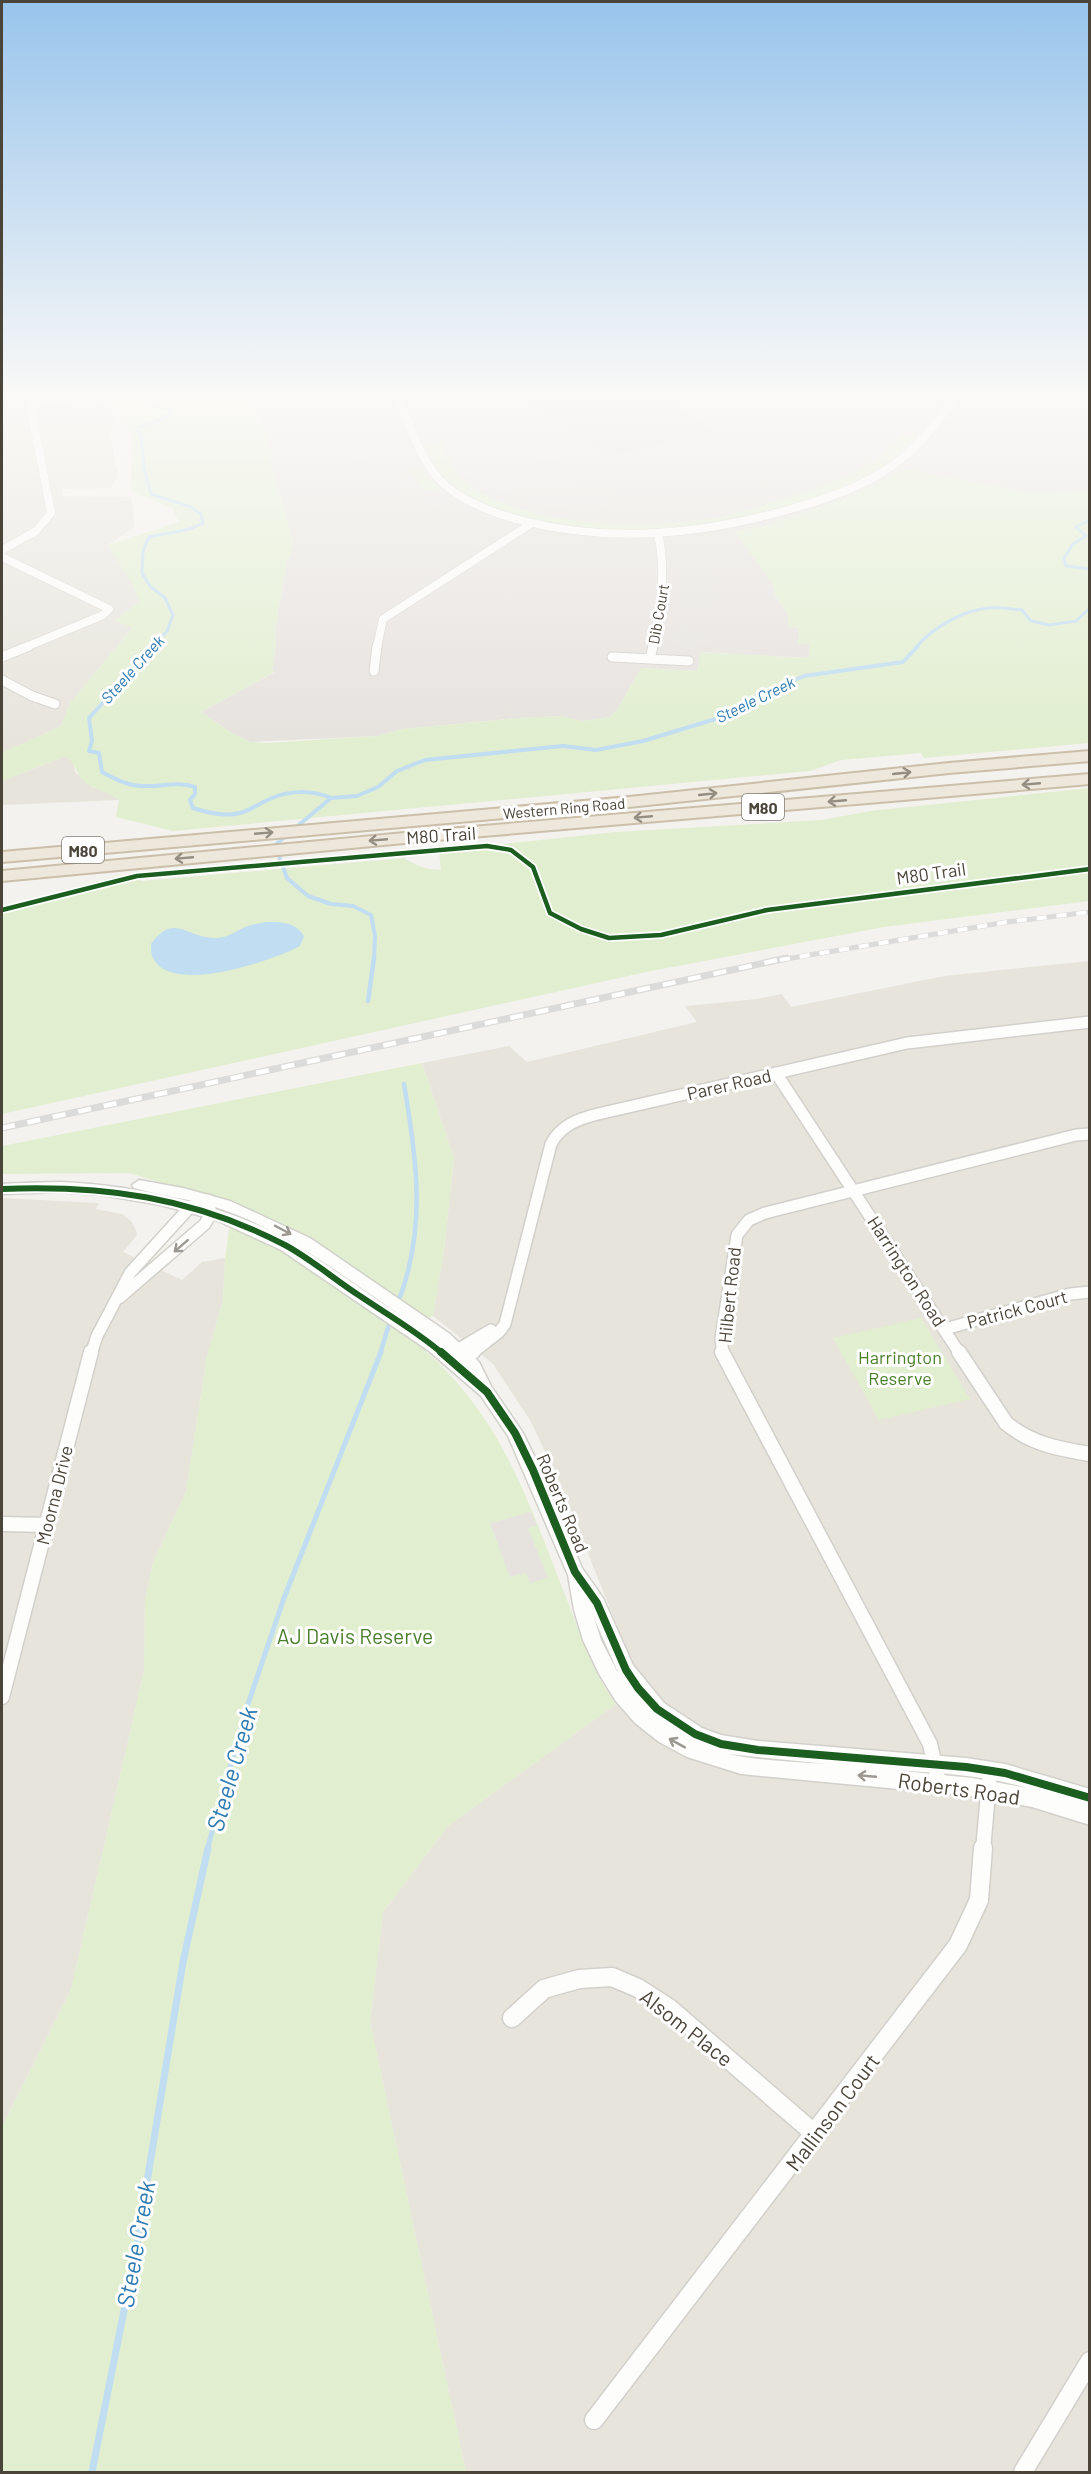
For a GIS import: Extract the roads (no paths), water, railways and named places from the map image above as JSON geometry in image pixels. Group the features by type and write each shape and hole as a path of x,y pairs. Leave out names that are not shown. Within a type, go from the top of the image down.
{"highway":[{"name":"Western Ring Road","path":"2,857 629,802 1089,754"},
{"name":"Western Ring Road","path":"2,877 436,835 1089,779"},
{"path":"2,852 164,842"}],"street":[{"path":"2,550 34,533 51,513"},
{"path":"501,513 532,523 591,532 658,534 706,530 748,522 775,513"},
{"path":"374,671 379,631 383,619 532,523"},
{"name":"Dib Court","path":"650,659 665,574 663,552 658,534"},
{"path":"2,557 108,607 108,611 2,657"},
{"path":"612,657 689,661"},
{"path":"2,680 32,696 55,704"},
{"name":"Parer Road","path":"458,1356 499,1332 505,1324 549,1152 554,1138 570,1122 924,1040 1089,1022"},
{"name":"Harrington Road","path":"776,1073 999,1414 1014,1430 1035,1442 1089,1454"},
{"name":"Hilbert Road","path":"938,1773 924,1731 725,1357 721,1346 735,1241 740,1229 749,1220 765,1213 1076,1135 1089,1134"},
{"name":"Roberts Road","path":"2,1179 101,1180 153,1187 209,1206 381,1301 458,1356 505,1417 525,1451 575,1572 581,1608 606,1674 631,1707 657,1730 680,1745 708,1757 749,1766 938,1773 989,1780 1089,1816"},
{"name":"Roberts Road","path":"2,1189 60,1187 102,1190 136,1194 190,1207 209,1206"},
{"name":"Moorna Drive","path":"119,1298 199,1230 209,1206"},
{"name":"Moorna Drive","path":"2,1697 91,1350 130,1273 190,1207"},
{"name":"Patrick Court","path":"945,1329 1070,1294 1089,1292"},
{"path":"2,1524 46,1525"},
{"name":"Roberts Road","path":"989,1780 1015,1776 1089,1798"},
{"name":"Mallinson Court","path":"594,2420 815,2134 966,1931 979,1900 989,1780"},
{"name":"Alsom Place","path":"512,2018 544,1989 579,1979 612,1977 638,1988 669,2008 815,2134"},
{"path":"1023,2472 1089,2361"}],"water":[{"path":"267,922 293,925 304,936 300,946 247,966 201,975 180,974 163,969 152,955 151,944 159,934 167,929 182,929 198,935 218,938 248,926"}],"waterway":[{"name":"Steele Creek","path":"152,647 167,631 173,615 165,598 150,586 142,573 143,551 149,537 190,529 203,523 200,513"},
{"name":"Steele Creek","path":"1090,520 1076,527 1086,536 1073,544 1064,558 1066,566 1090,569"},
{"name":"Steele Creek","path":"916,647 949,621 979,609 1022,610 1031,621 1049,625 1076,621 1090,608"},
{"name":"Steele Creek","path":"154,646 89,718 92,741 89,751 99,753 102,772 122,782 137,786 182,784 195,787 195,794 190,800 193,808 216,814 240,813 277,796 300,792 331,798"},
{"name":"Steele Creek","path":"331,798 357,796 378,787 397,771 425,760 563,746 596,750 643,741 722,717 758,696 804,676 903,662 918,646"},
{"name":"Steele Creek","path":"294,829 331,798"},
{"name":"Steele Creek","path":"287,835 275,845 287,878 308,896 331,904 353,906 371,915 375,936 374,960"},
{"name":"Steele Creek","path":"368,1001 374,958"},
{"name":"Steele Creek","path":"397,1305 413,1250 417,1195 413,1140 404,1084"},
{"name":"Steele Creek","path":"380,1354 391,1318"},
{"name":"Steele Creek","path":"207,1850 247,1707 284,1598 381,1352"},
{"name":"Steele Creek","path":"92,2472 135,2255 183,1962 208,1848"}],"railway":[{"path":"780,960 1007,922 1090,912"},
{"path":"2,1128 787,958"}],"park label":[{"name":"Harrington Reserve","path":"900,1367"},
{"name":"AJ Davis Reserve","path":"355,1635"}]}
